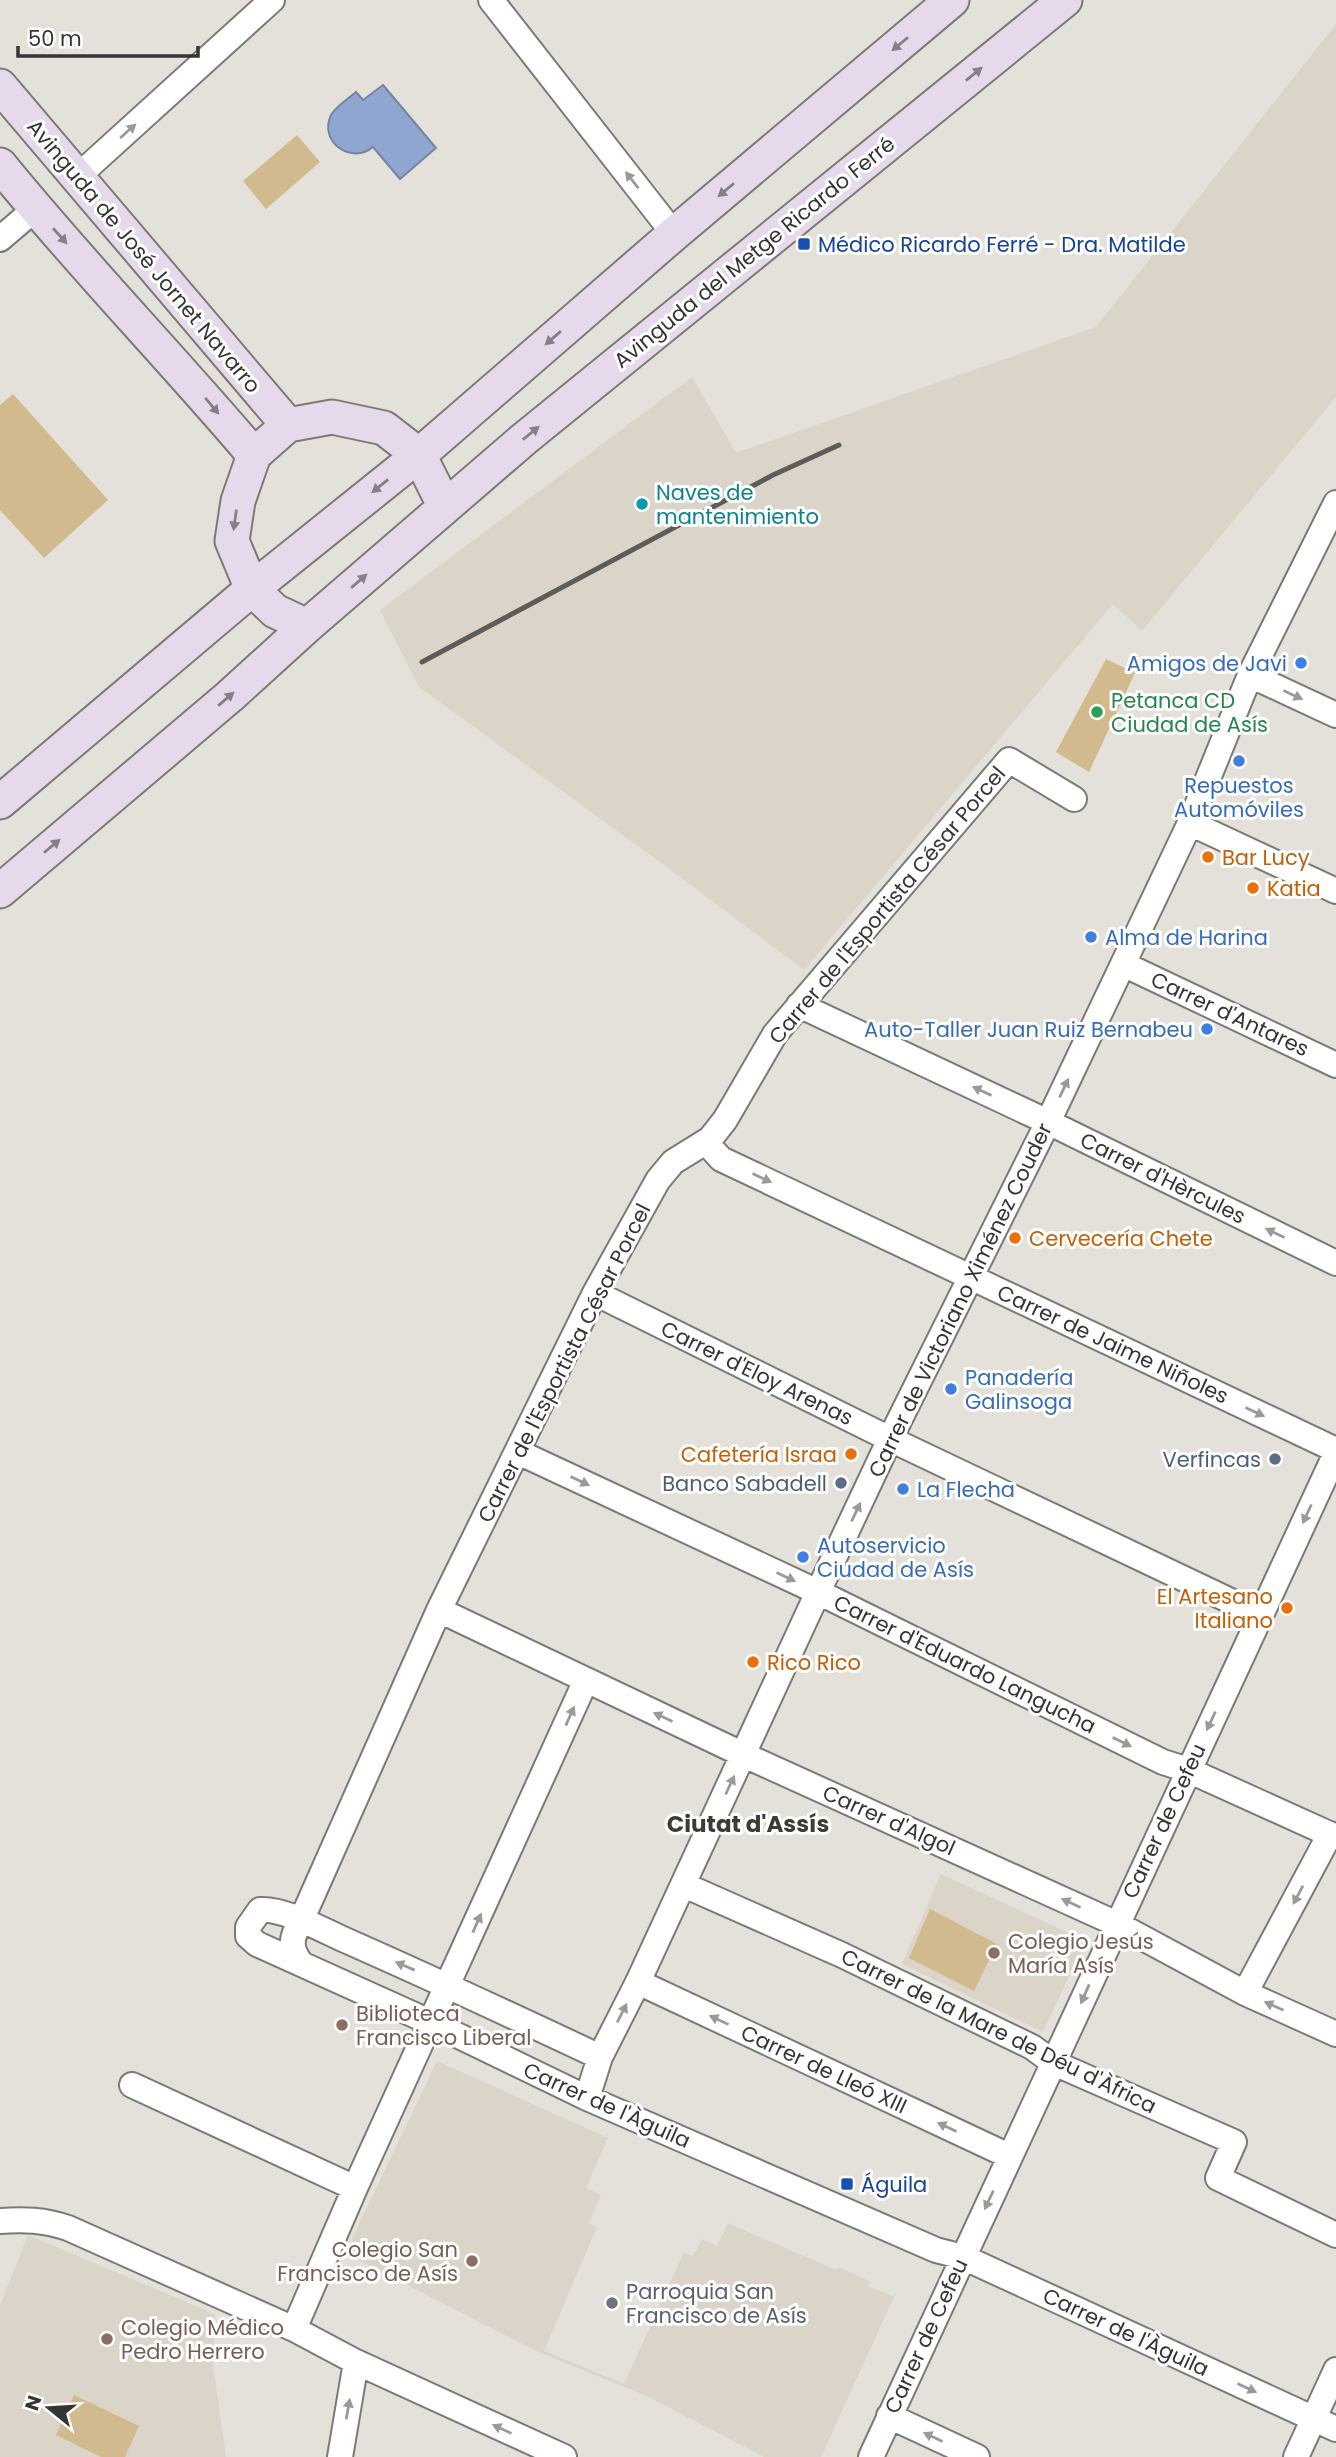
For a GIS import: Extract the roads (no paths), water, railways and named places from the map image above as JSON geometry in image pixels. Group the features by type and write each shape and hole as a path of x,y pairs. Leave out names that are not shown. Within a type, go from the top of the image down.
{"street":[{"path":"77,177 272,0"},
{"path":"491,0 674,234"},
{"path":"0,802 252,589 419,455 674,234 952,0"},
{"name":"Avinguda del Metge Ricardo Ferré","path":"0,891 230,696 524,439 1065,0"},
{"name":"Avinguda de José Jornet Navarro","path":"0,86 288,425"},
{"name":"Avinguda de José Jornet Navarro","path":"0,165 35,209 254,455"},
{"path":"0,239 35,209"},
{"path":"307,626 275,611 252,589 232,541 238,501 254,455 288,425 332,417 384,428 419,455 445,507"},
{"name":"Carrer de Victoriano Ximénez Couder","path":"587,2098 600,2057 684,1885 890,1439 1048,1122 1190,823 1250,675 1329,535 1336,503"},
{"path":"1250,675 1336,715"},
{"name":"Carrer de l'Esportista César Porcel","path":"301,1963 294,1954 293,1936 302,1922 439,1610 595,1293 658,1180 673,1163 710,1139 725,1120 775,1034 1009,760 1073,799"},
{"path":"1190,823 1336,891"},
{"name":"Carrer d'Antares","path":"1123,964 1336,1065"},
{"name":"Carrer d'Hèrcules","path":"799,1004 1336,1263"},
{"name":"Carrer de Jaime Niñoles","path":"710,1139 712,1149 721,1159 1336,1451"},
{"name":"Carrer d'Eloy Arenas","path":"595,1293 890,1439 1260,1615"},
{"name":"Carrer de Cefeu","path":"871,2457 1336,1451"},
{"name":"Carrer d'Eduardo Langucha","path":"518,1452 818,1592 1163,1762 1188,1770 1333,1836"},
{"name":"Carrer d'Algol","path":"439,1610 744,1755 1117,1924 1245,1993 1336,2034"},
{"path":"294,2329 355,2188 586,1680"},
{"path":"1245,1993 1333,1836"},
{"name":"Carrer de la Mare de Déu d'Àfrica","path":"684,1885 866,1967 1032,2047 1054,2063 1234,2142 1218,2178 1336,2235"},
{"name":"Carrer de l'Àguila","path":"600,2057 449,1985 302,1922 269,1910 260,1910 248,1927 248,1936 257,1944 432,2023 587,2098 936,2250 963,2257 1325,2424"},
{"name":"Carrer de Lleó XIII","path":"638,1982 1009,2156"},
{"path":"132,2085 355,2188"},
{"path":"12,2220 48,2222 68,2228 294,2329 356,2362 564,2457"},
{"path":"340,2457 356,2362"},
{"path":"1296,2457 1325,2424 1336,2370"},
{"path":"889,2416 978,2457"}],"water":[{"path":"383,85 436,148 400,179 373,147 365,152 347,152 333,142 329,134 331,115 339,106 356,92 363,100"}],"railway":[{"path":"422,662 773,475 839,445"}],"place":[{"name":"Médico Ricardo Ferré - Dra. Matilde","path":"804,244"},
{"name":"Naves de mantenimiento","path":"642,504"},
{"name":"Amigos de Javi","path":"1301,663"},
{"name":"Petanca CD Ciudad de Asís","path":"1097,712"},
{"name":"Repuestos Automóviles","path":"1239,761"},
{"name":"Bar Lucy","path":"1208,857"},
{"name":"Katia","path":"1253,888"},
{"name":"Alma de Harina","path":"1091,937"},
{"name":"Auto-Taller Juan Ruiz Bernabeu","path":"1207,1029"},
{"name":"Cervecería Chete","path":"1015,1238"},
{"name":"Panadería Galinsoga","path":"951,1389"},
{"name":"Cafetería Israa","path":"851,1454"},
{"name":"Verfincas","path":"1275,1459"},
{"name":"Banco Sabadell","path":"841,1483"},
{"name":"La Flecha","path":"903,1489"},
{"name":"Autoservicio Ciudad de Asís","path":"803,1557"},
{"name":"El Artesano Italiano","path":"1287,1608"},
{"name":"Rico Rico","path":"753,1662"},
{"name":"Colegio Jesús María Asís","path":"994,1953"},
{"name":"Biblioteca Francisco Liberal","path":"342,2025"},
{"name":"Águila","path":"847,2184"},
{"name":"Colegio San Francisco de Asís","path":"472,2261"},
{"name":"Parroquia San Francisco de Asís","path":"612,2303"},
{"name":"Colegio Médico Pedro Herrero","path":"107,2339"}],"district":[{"name":"Ciutat d'Assís","path":"748,1824"}]}
